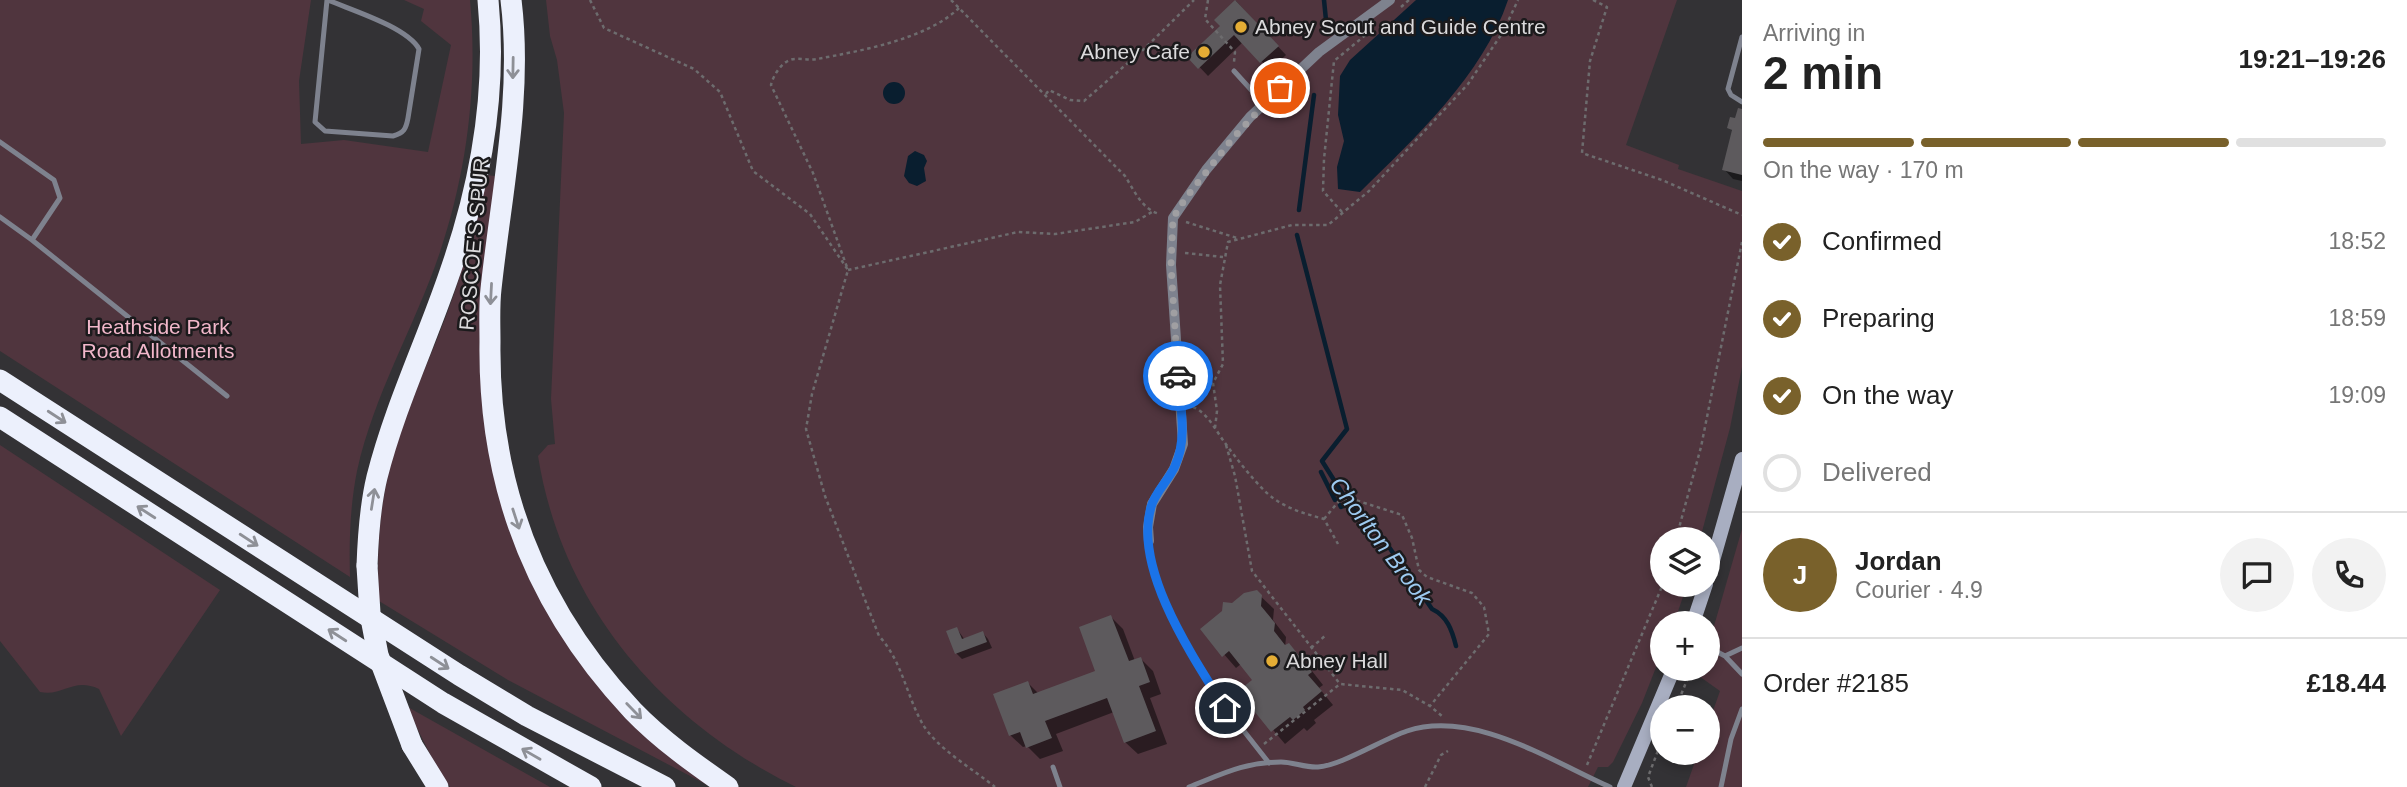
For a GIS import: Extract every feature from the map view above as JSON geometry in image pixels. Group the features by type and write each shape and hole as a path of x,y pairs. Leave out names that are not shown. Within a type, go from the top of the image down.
{"highway":[{"name":"ROSCOE'S SPUR","path":"438,787 412,745 378,654 370,613 367,566 369,524 377,478 396,417 451,271 475,190 489,107 491,32 488,0"},
{"name":"ROSCOE'S SPUR","path":"511,0 514,70 510,134 491,293 490,345 491,396 505,484 534,567 581,647 633,711 677,750 727,787"},
{"path":"0,380 470,682 527,716 665,787"},
{"path":"0,417 443,703 590,787"}],"main road":[{"path":"1720,542 1740,482 1742,458"},
{"path":"1624,787 1669,681"}],"street":[{"path":"1149,541 1148,527 1152,504 1174,469 1183,444 1171,251 1173,218 1224,148 1264,104 1319,52 1390,0"}],"lane":[{"path":"328,0 402,33 419,49 406,129 400,134 393,136 325,131 315,122 328,0"},
{"path":"1742,37 1728,89 1731,96 1742,102"},
{"path":"1234,71 1264,104"},
{"path":"0,142 54,180 60,198 32,240"},
{"path":"0,217 228,396"},
{"path":"1149,541 1155,580 1176,626 1225,708 1269,763"},
{"path":"1725,656 1742,648"},
{"path":"1720,653 1742,674"},
{"path":"1721,787 1733,731 1742,709"},
{"path":"1189,787 1245,765 1284,762 1319,767 1411,730 1455,726 1485,732 1609,787"},
{"path":"1052,767 1060,787"}],"path":[{"path":"590,0 604,28 694,69 720,92 753,171 810,214 848,270"},
{"path":"951,0 1125,176 1141,201 1152,212 1237,238"},
{"path":"1045,94 1049,90 1070,100 1084,101 1144,49 1194,0"},
{"path":"1208,0 1205,19 1235,51 1234,71"},
{"path":"1214,428 1217,411 1213,383 1223,364 1220,285 1228,242 1292,225 1328,225 1369,191 1468,84 1503,32 1518,0"},
{"path":"1593,0 1607,7 1590,61 1582,153 1662,180 1742,215"},
{"path":"959,8 948,18 908,36 819,59 793,59 785,63 772,78 771,85 813,173 848,270 812,394 806,429 814,463 879,636 891,649 921,721 931,736 995,787"},
{"path":"1334,61 1323,191 1342,212"},
{"path":"848,270 1018,232 1055,234 1135,222 1152,212"},
{"path":"1679,527 1701,447 1742,242"},
{"path":"1171,251 1225,257"},
{"path":"1180,402 1199,409 1271,497 1298,512 1324,519 1338,544"},
{"path":"1226,445 1235,476 1252,572 1340,684"},
{"path":"1259,749 1340,684 1402,690 1430,706 1489,634 1484,607 1472,593 1427,578 1419,570 1412,538 1402,515 1349,498 1339,501 1324,519"},
{"path":"1583,774 1658,597"},
{"path":"1311,648 1326,635"},
{"path":"1425,787 1441,755 1448,751"},
{"path":"1652,765 1647,777 1653,787"}],"green space":[{"name":"Heathside Park Road Allotments","path":"0,0 311,0 299,81 301,144 344,140 428,152 451,45 421,21 424,9 404,0 470,0 471,96 457,190 440,252 384,387 364,443 353,497 350,577 0,351"},
{"path":"546,0 1677,0 1626,145 1679,165 1678,169 1742,191 1742,367 1730,428 1703,527 1650,527 1650,597 1683,597 1678,611 1650,611 1651,681 1613,762 1608,767 1598,767 1588,787 796,787 747,760 703,729 662,693 626,653 595,609 570,562 550,511 538,456 548,445 555,444 551,399 564,113 557,60 550,36"},
{"path":"486,175 495,176 480,319 543,604 711,787 508,680 379,601 379,532 390,467 455,292"},
{"path":"0,445 220,590 121,736 99,689 82,685 55,692 40,692 0,641"},
{"path":"1742,529 1742,787 1686,787 1694,765 1720,765 1720,691 1706,681 1720,681 1718,611"},
{"path":"406,706 550,787 450,787 439,772"}],"water":[{"path":"1416,0 1508,0 1497,28 1482,54 1445,104 1360,192 1338,189 1337,167 1344,141 1338,115 1340,76 1350,60"},
{"path":"894,82 902,85 905,93 902,101 894,104 886,101 883,93 886,85"},
{"path":"915,151 924,155 927,161 924,168 926,181 917,186 909,183 904,176 908,156"}],"building":[{"name":"Abney Scout and Guide Centre","path":"1235,0 1279,46 1260,63 1234,35 1198,69 1187,57 1220,26 1214,20"},
{"path":"1738,108 1742,109 1742,175 1722,170 1732,130 1727,128 1730,117 1735,118"},
{"name":"Abney Hall","path":"1257,590 1262,595 1261,606 1275,623 1274,631 1285,645 1289,643 1312,672 1308,675 1322,691 1303,707 1305,710 1293,720 1290,717 1271,732 1238,691 1252,680 1229,651 1222,657 1200,629 1222,611 1223,602 1232,603 1244,593"},
{"path":"1111,615 1129,661 1141,657 1150,682 1139,686 1156,731 1124,743 1107,698 1045,721 1052,738 1026,748 1020,732 1009,736 993,694 1028,681 1033,694 1095,671 1079,627"},
{"path":"957,627 962,639 983,631 987,642 955,654 946,631"}],"waterway":[{"name":"Chorlton Brook","path":"1324,0 1326,20"},
{"name":"Chorlton Brook","path":"1299,210 1314,95"},
{"name":"Chorlton Brook","path":"1297,235 1347,429 1322,461 1349,504 1382,537 1432,609 1445,620 1456,646"},
{"path":"1321,472 1335,500"},
{"path":"1340,505 1349,504"}],"way so far":[{"path":"1178,376 1171,265 1173,218 1250,117 1280,88"}],"place":[{"name":"Abney Scout and Guide Centre","path":"1241,27"},
{"name":"Abney Cafe","path":"1204,52"},
{"name":"Abney Hall","path":"1272,661"}],"route":[{"path":"1178,376 1183,444 1174,469 1152,504 1148,527 1149,541 1155,580 1176,626 1225,708"}]}
